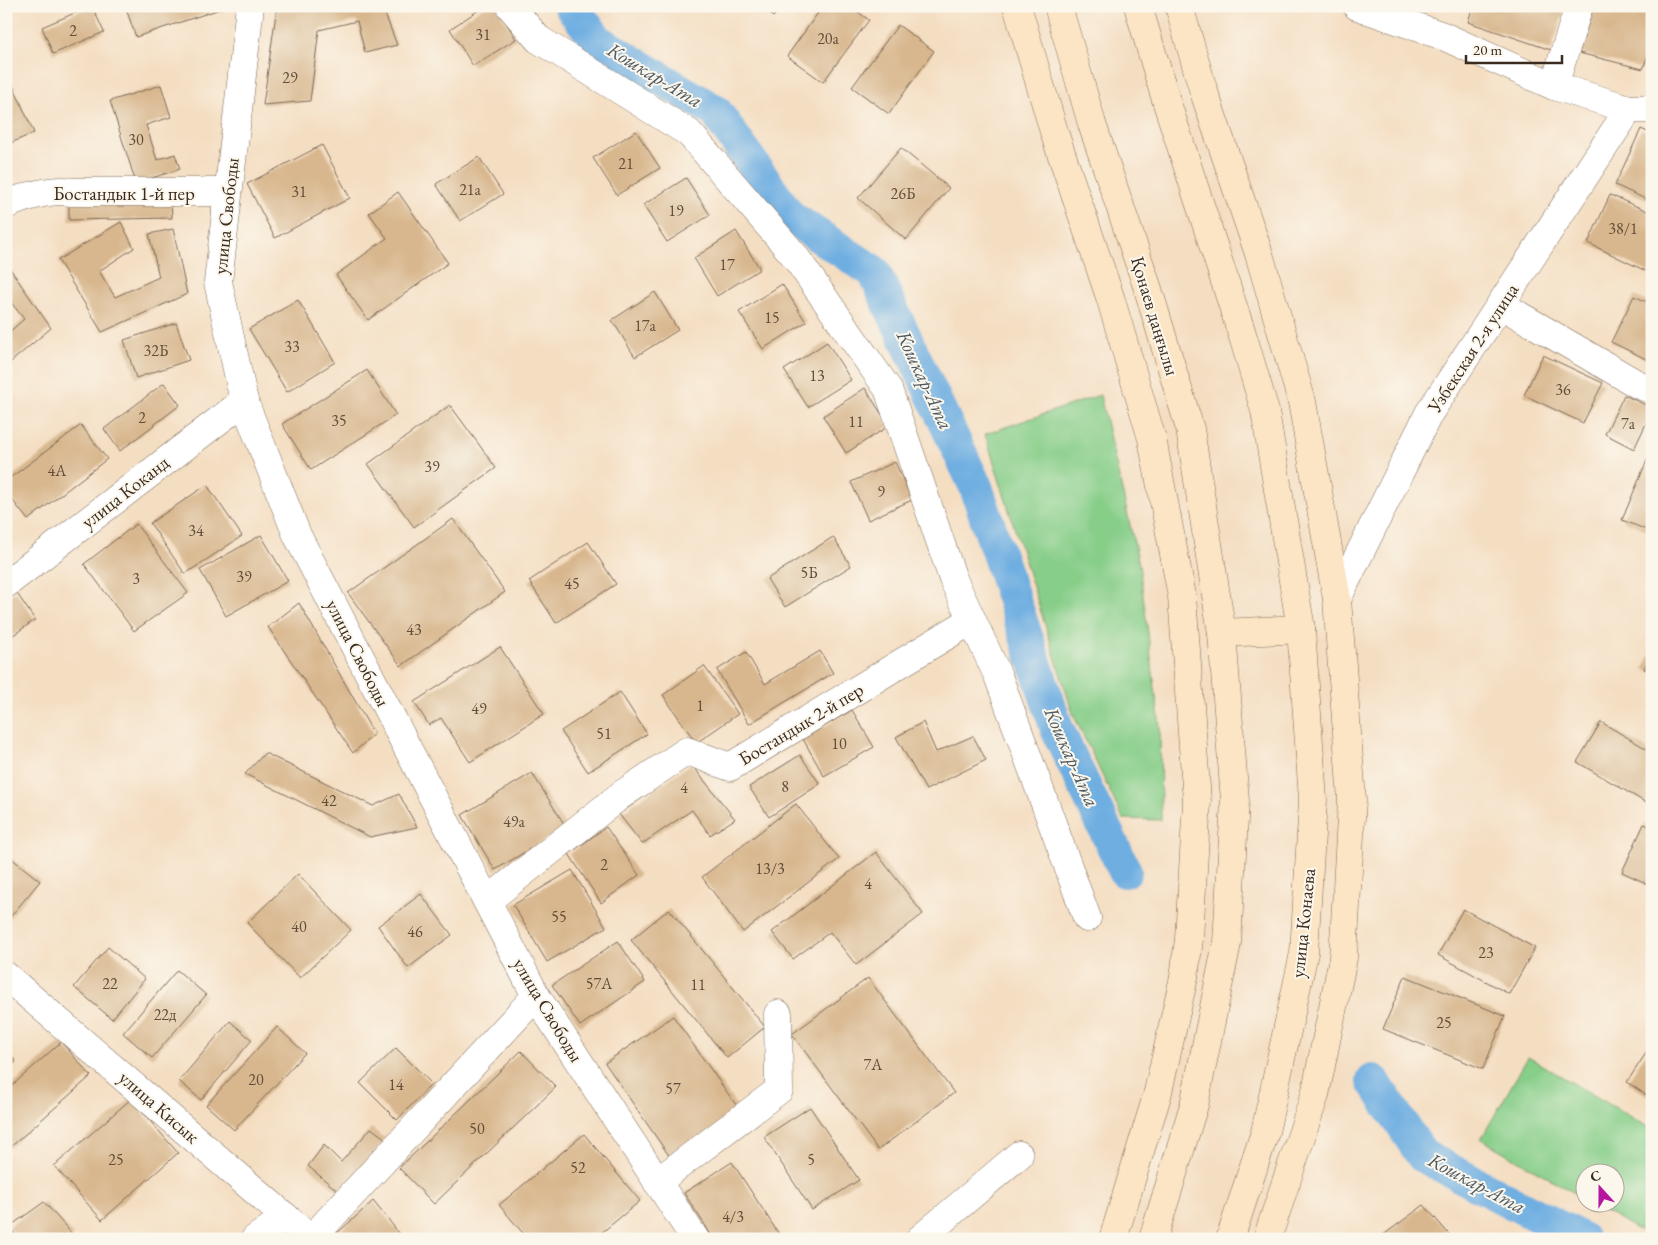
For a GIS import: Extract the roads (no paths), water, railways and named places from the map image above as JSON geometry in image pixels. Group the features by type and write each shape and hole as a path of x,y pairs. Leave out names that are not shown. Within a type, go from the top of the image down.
{"main road":[{"path":"1017,6 1055,135 1111,300 1152,439 1182,596 1197,801 1189,939 1184,977 1157,1096 1113,1239"},
{"name":"Қонаев даңғылы","path":"1058,6 1092,124 1148,289 1190,429 1222,632"},
{"path":"1138,6 1265,411 1301,629 1222,632 1236,801 1227,944 1194,1105 1153,1239"},
{"path":"1179,6 1203,89 1259,254 1302,402 1337,599 1352,800 1343,958 1315,1095 1267,1239"},
{"path":"1244,340 1257,280 1259,254"},
{"name":"улица Конаева","path":"1230,1239 1265,1132 1304,953 1313,800 1301,629"},
{"path":"1265,1132 1315,1095"}],"street":[{"name":"улица Свободы","path":"250,6 218,282 244,401 298,535 536,996 695,1239"},
{"path":"510,6 538,39 690,132 794,255 888,389 953,579 998,676 1087,918"},
{"path":"1357,6 1443,36 1554,86 1640,109"},
{"path":"1554,86 1579,6"},
{"name":"Узбекская 2-я улица","path":"1337,599 1429,413 1501,305 1640,109"},
{"name":"Бостандык 1-й пер","path":"6,205 16,200 62,190 71,192 226,192 226,210"},
{"path":"1501,305 1637,384 1652,390"},
{"name":"улица Коканд","path":"6,584 244,401"},
{"name":"Бостандык 2-й пер","path":"487,901 621,795 687,751 730,767 972,620"},
{"name":"улица Кисык","path":"6,976 311,1239"},
{"path":"311,1239 536,996"},
{"path":"657,1182 780,1090 778,1014"},
{"path":"920,1239 1019,1155"},
{"path":"256,1239 286,1217"}],"waterway":[{"name":"Кошкар-Ата","path":"571,6 598,41 715,111 790,217 874,272 976,487 1057,729 1125,871"},
{"name":"Кошкар-Ата","path":"1373,1081 1423,1156 1582,1239"}]}
